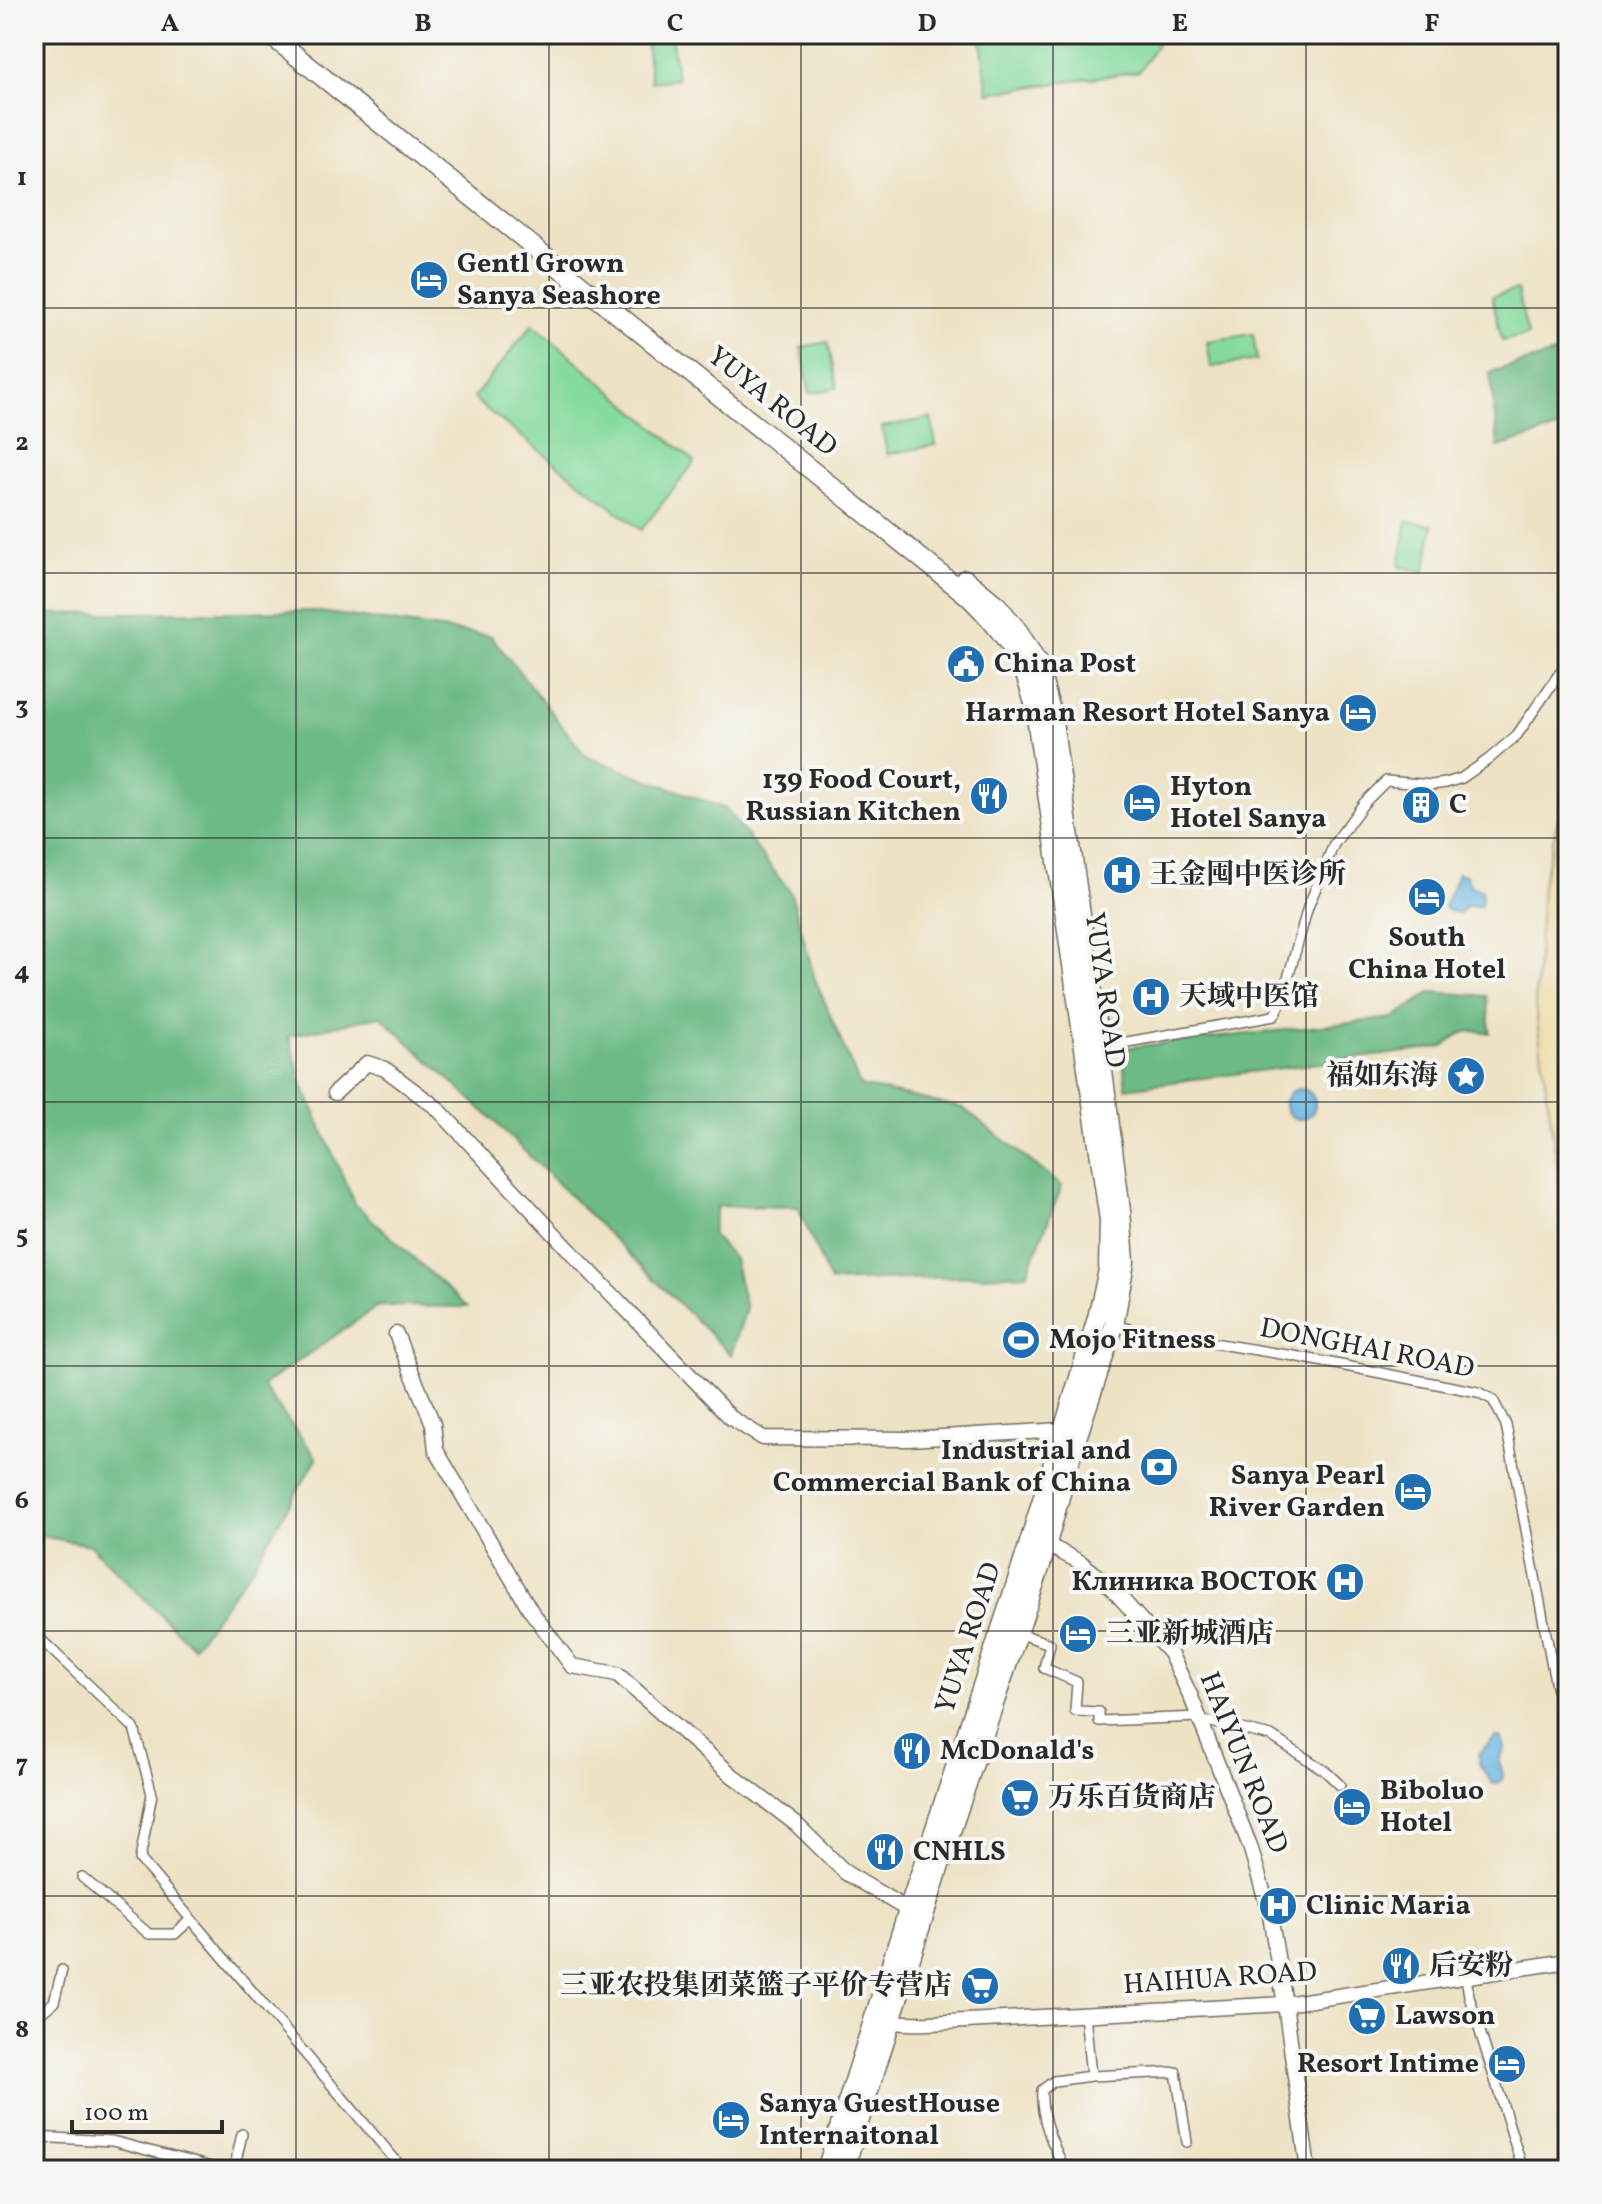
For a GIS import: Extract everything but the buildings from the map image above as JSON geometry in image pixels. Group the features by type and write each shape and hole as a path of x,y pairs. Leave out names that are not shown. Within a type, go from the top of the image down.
{"highway":[{"name":"YUYA ROAD","path":"269,34 968,596 990,618 1022,667 1034,703 1121,1211 1125,1262 1114,1326 1073,1450 1038,1540 908,1910 884,2018 844,2170"},
{"name":"YUYA ROAD","path":"288,34 998,606 1019,632 1038,664 1052,715 1092,1048 1109,1220 1108,1270 1097,1318 1062,1430 1038,1540 1041,1565 947,1843 826,2170"}],"street":[{"path":"1092,1048 1274,1016 1281,1003 1317,880 1334,844 1364,803 1386,781 1432,785 1462,778 1517,735 1568,661"},
{"path":"335,1093 367,1063 385,1069 437,1108 731,1418 763,1438 908,1439 1062,1430"},
{"name":"DONGHAI ROAD","path":"1114,1326 1294,1356 1478,1392 1493,1400 1506,1425 1568,1749"},
{"path":"396,1334 433,1424 436,1450 531,1611 572,1666 617,1674 733,1776 796,1824 846,1873 908,1910"},
{"name":"HAIYUN ROAD","path":"1038,1540 1080,1562 1110,1586 1147,1626 1170,1653 1201,1720 1239,1815 1270,1915 1308,2170"},
{"path":"34,1633 134,1728 152,1794 140,1859 397,2162 400,2170"},
{"path":"1018,1633 1050,1644 1044,1668 1077,1682 1075,1711 1099,1712 1099,1721 1201,1720 1271,1736 1324,1770 1340,1785"},
{"path":"82,1877 149,1934 175,1934 191,1919"},
{"name":"HAIHUA ROAD","path":"884,2018 929,2023 1285,2004 1568,1961"},
{"path":"34,2019 54,2002 62,1970"},
{"path":"1466,1977 1469,1996 1523,2170"},
{"path":"1085,2014 1091,2076"},
{"path":"1065,2170 1053,2146 1041,2106 1042,2090 1054,2081 1176,2072 1187,2142"},
{"path":"234,2170 242,2134"},
{"path":"34,2137 112,2141 223,2170"}],"green space":[{"path":"671,34 677,79 651,82 645,36"},
{"path":"980,34 1152,34 1158,42 1140,71 988,93"},
{"path":"1517,290 1528,335 1502,341 1492,296"},
{"path":"533,324 695,462 641,530 476,401 474,397"},
{"path":"1253,334 1257,360 1211,367 1207,341"},
{"path":"828,342 837,388 810,393 801,347"},
{"path":"1568,350 1568,426 1498,447 1490,372"},
{"path":"931,418 936,445 887,454 882,427"},
{"path":"1407,521 1433,525 1425,571 1399,567"},
{"path":"313,611 491,636 586,756 726,809 791,893 815,979 860,1086 963,1108 1062,1186 1027,1274 830,1282 798,1207 717,1206 712,1234 734,1259 746,1309 731,1355 491,1118 380,1016 289,1036 302,1084 355,1204 467,1307 378,1306 262,1386 317,1458 249,1572 193,1647 90,1545 34,1535 34,614"},
{"path":"1432,992 1487,996 1490,1033 1465,1032 1444,1047 1126,1088 1122,1048 1393,1018"}],"sand":[{"path":"1568,786 1568,1245 1535,1006 1542,885"}],"water":[{"path":"1458,873 1466,875 1470,886 1482,891 1481,906 1465,906 1459,914 1444,907"},
{"path":"1300,1089 1311,1093 1315,1104 1311,1115 1300,1119 1289,1115 1285,1104 1289,1093"},
{"path":"1496,1737 1502,1739 1505,1748 1499,1761 1502,1780 1497,1784 1492,1783 1479,1764 1478,1754"}],"place":[{"name":"Gentl Grown Sanya Seashore","path":"429,280"},
{"name":"China Post","path":"966,664"},
{"name":"Harman Resort Hotel Sanya","path":"1358,713"},
{"name":"139 Food Court, Russian Kitchen","path":"989,796"},
{"name":"Hyton Hotel Sanya","path":"1142,803"},
{"name":"C","path":"1421,805"},
{"name":"王金囤中医诊所","path":"1122,875"},
{"name":"South China Hotel","path":"1427,897"},
{"name":"天域中医馆","path":"1151,997"},
{"name":"福如东海","path":"1466,1076"},
{"name":"Mojo Fitness","path":"1021,1340"},
{"name":"Industrial and Commercial Bank of China","path":"1159,1467"},
{"name":"Sanya Pearl River Garden","path":"1413,1492"},
{"name":"Клиника ВОСТОК","path":"1345,1582"},
{"name":"三亚新城酒店","path":"1078,1634"},
{"name":"McDonald's","path":"912,1751"},
{"name":"万乐百货商店","path":"1020,1798"},
{"name":"Biboluo Hotel","path":"1352,1807"},
{"name":"CNHLS","path":"885,1852"},
{"name":"Clinic Maria","path":"1278,1906"},
{"name":"后安粉","path":"1401,1966"},
{"name":"三亚农投集团菜篮子平价专营店","path":"980,1986"},
{"name":"Lawson","path":"1367,2016"},
{"name":"Resort Intime","path":"1507,2064"},
{"name":"Sanya GuestHouse Internaitonal","path":"731,2120"}]}
